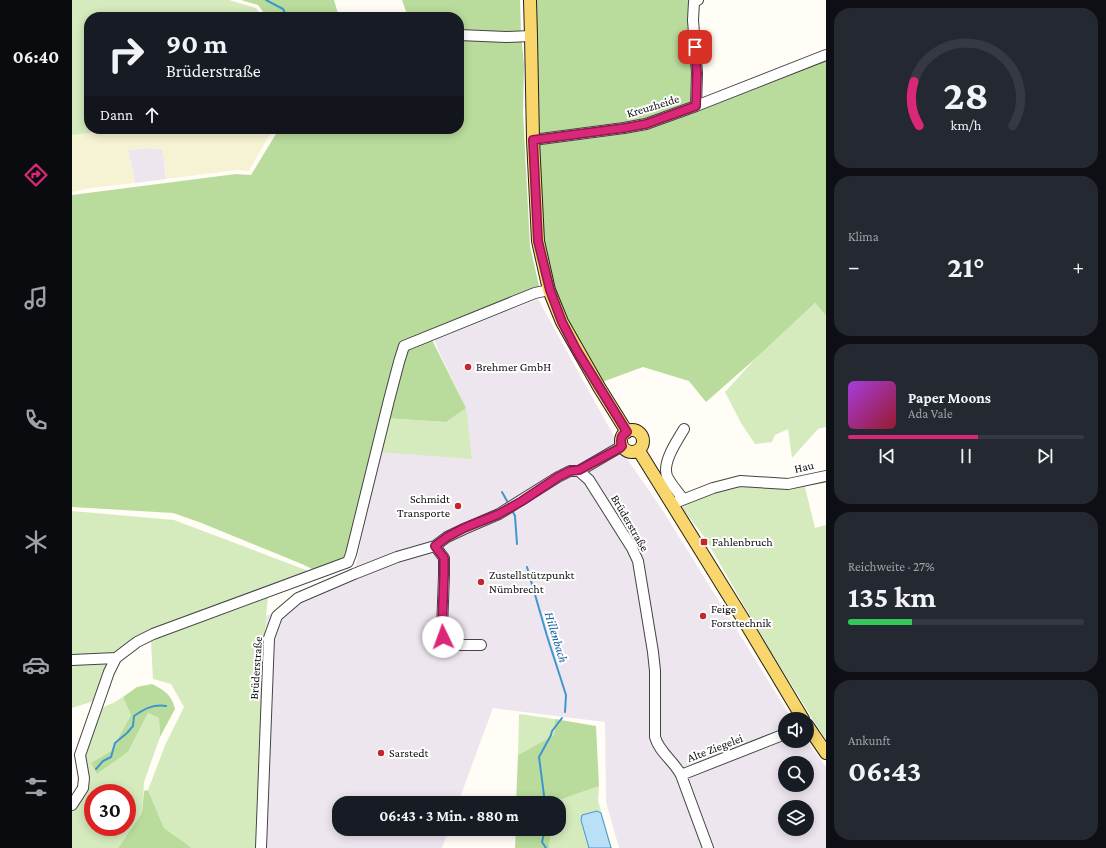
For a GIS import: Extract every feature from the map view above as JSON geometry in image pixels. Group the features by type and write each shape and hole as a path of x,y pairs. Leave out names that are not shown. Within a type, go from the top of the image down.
{"main road":[{"path":"530,0 533,140 538,241 550,290 562,322 577,351 627,432"},
{"path":"635,430 642,435 644,442 638,451 630,452 622,446 622,436 627,432 635,430"},
{"path":"638,451 678,502 799,712"},
{"path":"814,735 826,753"}],"street":[{"name":"Kreuzheide","path":"533,140 646,124 696,106 697,73 693,20 694,2 698,0"},
{"path":"464,35 506,37 531,36"},
{"path":"696,106 826,55"},
{"path":"72,805 83,788 84,778 76,754 116,658 137,642 186,622 348,562 394,377 404,346 535,293 550,290"},
{"path":"678,502 667,475 666,464 670,453 684,429"},
{"path":"579,470 622,446"},
{"name":"Brüderstraße","path":"261,848 269,638 277,616 298,598 397,557 435,546 447,537 464,528 499,514 570,471 579,470 590,480 632,548 638,561 654,665 655,737 664,754 677,767 681,775"},
{"name":"Hau","path":"678,502 713,488 740,481 788,484 826,476"},
{"path":"435,546 444,558 443,637 456,645 481,645"},
{"path":"72,660 116,658"},
{"name":"Alte Ziegelei","path":"708,848 681,775 778,737"}],"shaded area":[{"path":"84,133 270,134 249,171 237,170 166,179 163,149 145,148 128,150 135,183 91,188 72,192 72,135"},
{"path":"145,148 163,149 166,179 135,183 128,150"},
{"path":"538,299 630,463 663,511 788,712 778,712 778,748 812,748 826,767 826,848 619,848 606,802 605,722 493,708 461,796 332,796 332,836 446,836 442,848 262,848 266,616 354,574 379,452 466,408 434,340"}],"green space":[{"path":"72,0 229,0 256,8 259,12 84,12 84,133 72,135"},
{"path":"241,0 334,0 338,12 263,12 258,5"},
{"path":"402,0 520,0 524,65 523,113 530,246 540,290 431,338 466,408 446,422 384,418 348,562 320,573 280,555 173,513 72,507 72,195 236,174 251,175 276,134 464,134 464,12 406,12"},
{"path":"533,0 692,0 694,75 693,104 643,121 537,136"},
{"path":"826,55 826,316 815,303 706,402 689,381 643,367 602,382 563,310 553,283 542,236 539,145 646,124"},
{"path":"815,303 826,316 826,427 818,429 792,458 788,429 775,435 772,442 755,444 741,423 725,392 756,358"},
{"path":"466,408 472,459 379,452 386,418 446,422"},
{"path":"804,483 815,528 826,525 826,740 814,721 814,712 808,712 771,652 705,538 683,509 683,503 739,484"},
{"path":"72,511 174,520 311,572 134,640 114,656 72,658"},
{"path":"268,597 266,616 261,848 192,848 164,828 148,790 166,743 184,707 171,684 153,679 151,641"},
{"path":"112,661 94,701 72,708 72,662"},
{"path":"152,684 160,688 170,697 175,709 160,737 159,718 148,713 128,752 97,774 91,763 111,751 131,715 123,697 137,687"},
{"path":"123,697 131,715 111,751 92,763 97,774 128,752 148,713 159,718 160,737 144,782 142,813 136,822 136,784 84,784 84,836 126,836 118,848 72,848 72,810 85,763 85,750 101,708"},
{"path":"519,714 555,719 554,735 518,755"},
{"path":"555,719 596,726 599,786 566,798 566,796 516,796 518,755 554,735"},
{"path":"599,786 598,801 612,848 549,848 550,836 566,836 566,798"},
{"path":"148,790 164,828 192,848 118,848 126,836 136,836 136,822 142,813 144,791"},
{"path":"516,836 550,836 549,848 515,848"}],"water":[{"path":"597,811 601,813 611,848 589,848 581,820 582,815"}],"waterway":[{"path":"266,0 283,9 284,12"},
{"name":"Hillenbach","path":"502,492 507,501"},
{"name":"Hillenbach","path":"513,512 515,516 517,544"},
{"name":"Hillenbach","path":"527,567 566,695 565,712"},
{"path":"96,769 103,761 111,757 115,743 133,726 134,716 149,708 166,706"},
{"name":"Hillenbach","path":"544,796 539,757 552,731 562,718"},
{"name":"Hillenbach","path":"543,836 542,842 546,848"}],"place":[{"name":"Brehmer GmbH","path":"468,367"},
{"name":"Schmidt Transporte","path":"458,506"},
{"name":"Fahlenbruch","path":"704,542"},
{"name":"Zustellstützpunkt Nümbrecht","path":"481,582"},
{"name":"Feige Forsttechnik","path":"703,616"},
{"name":"Sarstedt","path":"381,753"}],"route":[{"path":"443,637 444,558 435,546 447,537 464,528 499,514 522,501 558,477 570,471 579,470 620,448 622,446 622,436 627,432 577,351 562,322 550,290 538,241 533,140 646,124 696,106 697,73 695,47"}]}
